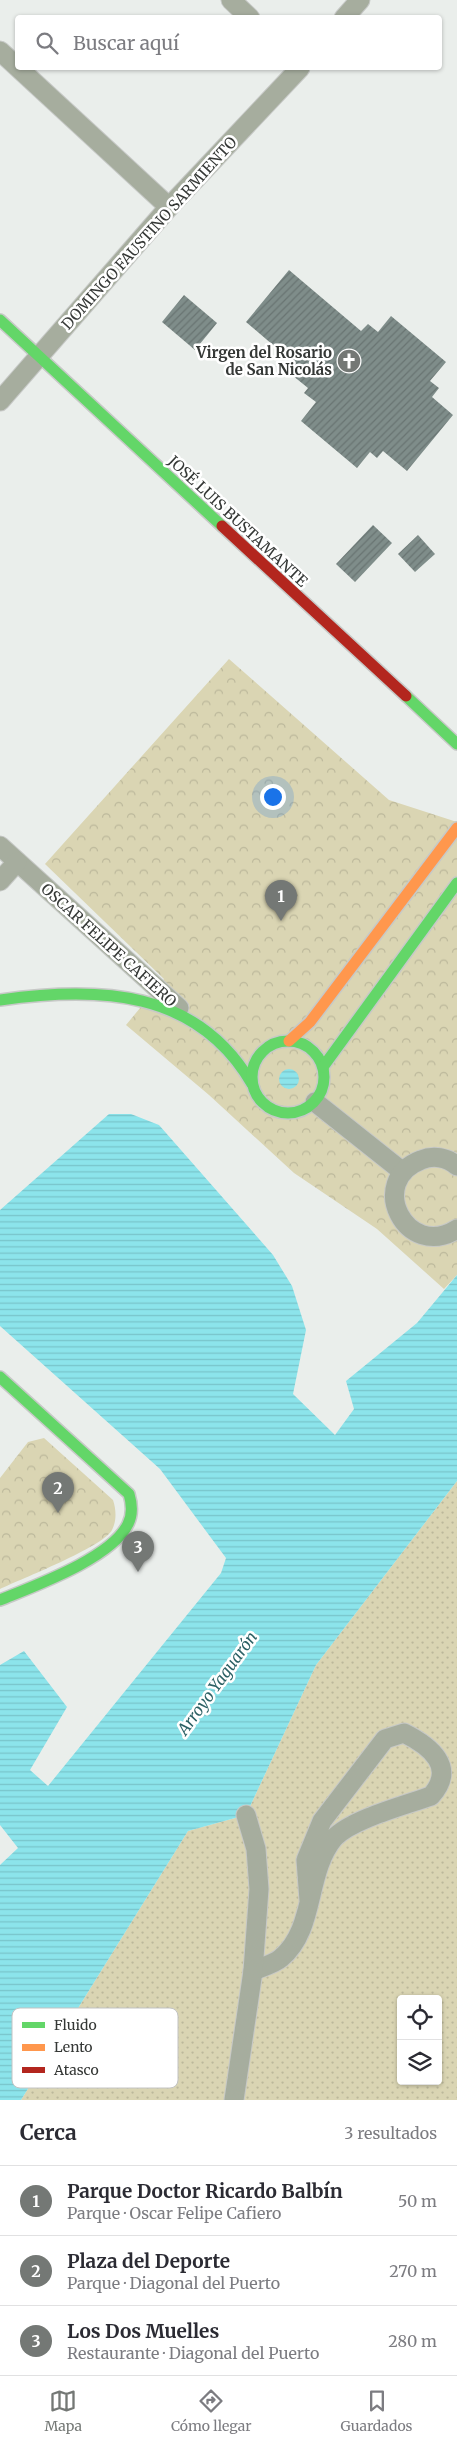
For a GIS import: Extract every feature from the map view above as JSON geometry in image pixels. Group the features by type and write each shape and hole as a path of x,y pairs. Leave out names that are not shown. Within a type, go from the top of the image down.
{"main road":[{"name":"JOSÉ LUIS BUSTAMANTE","path":"0,320 457,744"},
{"path":"289,1041 310,1022 457,828"},
{"path":"323,1068 334,1048 457,883"},
{"path":"0,1000 25,996 80,993 137,998 188,1016"},
{"name":"OSCAR FELIPE CAFIERO","path":"188,1016 234,1056 252,1084"},
{"path":"289,1041 300,1043 310,1048 318,1057 323,1068 323,1086 314,1102 305,1110 283,1114 262,1104 252,1084 251,1074 258,1056 272,1044 289,1041"},
{"name":"OSCAR FELIPE CAFIERO","path":"220,1042 241,1047 265,1047 272,1044"},
{"path":"0,1377 128,1494 132,1510 121,1535 100,1554 0,1600"}],"street":[{"path":"231,0 247,15"},
{"path":"347,15 360,0"},
{"path":"0,52 15,66"},
{"path":"20,70 169,207"},
{"name":"DOMINGO FAUSTINO SARMIENTO","path":"0,401 169,207 298,70"},
{"name":"OSCAR FELIPE CAFIERO","path":"0,846 188,1016"},
{"path":"0,881 17,862"},
{"path":"314,1102 403,1172"},
{"path":"457,1166 440,1158 426,1158 414,1163 403,1172 397,1182 394,1195 400,1219 409,1228 420,1234 444,1235 457,1229"},
{"path":"253,1971 280,1959 297,1941 309,1900 317,1869 334,1839 350,1826 431,1796 440,1787 444,1774 436,1752 404,1734 385,1739 322,1821 306,1860 309,1900"},
{"path":"234,2100 253,1971 259,1889 256,1849 246,1815"}],"green space":[{"path":"229,659 389,800 457,822 457,1275 444,1289 377,1229 294,1173 209,1095 126,1025 164,979 45,864"},
{"path":"44,1438 113,1500 115,1507 114,1526 105,1537 78,1554 0,1589 0,1478 28,1442"},
{"path":"457,1481 457,2100 21,2100 28,2088 178,2088 178,2008 78,2008 188,1831 246,1815 316,1665"}],"water":[{"path":"285,1069 293,1069 299,1075 299,1083 293,1089 285,1089 279,1083 279,1075"},
{"name":"Arroyo Yaguarón","path":"109,1114 131,1114 159,1125 273,1255 292,1286 306,1330 293,1394 335,1435 354,1409 346,1381 417,1323 457,1275 457,1481 316,1665 246,1815 188,1831 78,2008 12,2008 12,2088 28,2088 21,2100 0,2100 0,1865 18,1848 0,1825 0,1665 24,1651 67,1707 30,1770 48,1786 221,1573 226,1558 160,1469 0,1326 0,1210"}],"building":[{"path":"289,270 361,331 368,324 378,332 391,316 446,362 430,381 439,388 432,397 453,415 407,471 383,451 377,458 370,452 357,468 301,421 316,402 304,393 308,388 287,371 294,363 246,322"},
{"path":"184,295 217,323 195,350 162,322"},
{"path":"373,525 392,543 355,582 336,564"},
{"path":"418,535 435,554 415,572 398,554"}],"traffic: fast":[{"path":"0,320 222,526"},
{"path":"406,696 457,744"},
{"path":"323,1067 457,883"},
{"path":"0,1000 73,994 108,995 142,1001 174,1012 203,1029 229,1053 252,1084"},
{"path":"295,1041 314,1051 322,1063 324,1077 322,1091 314,1103 302,1111 281,1113 262,1103 254,1091 252,1070 262,1051 274,1043 295,1041"},
{"path":"0,1377 129,1494 132,1509 128,1524 106,1548 71,1570 0,1600"}],"traffic: slow":[{"path":"289,1041 310,1022 457,828"}],"traffic: jam":[{"path":"222,526 406,696"}],"place":[{"name":"Virgen del Rosario de San Nicolás","path":"349,361"},
{"name":"Parque Doctor Ricardo Balbín","path":"281,921"},
{"name":"Plaza del Deporte","path":"58,1513"},
{"name":"Los Dos Muelles","path":"138,1572"}]}
